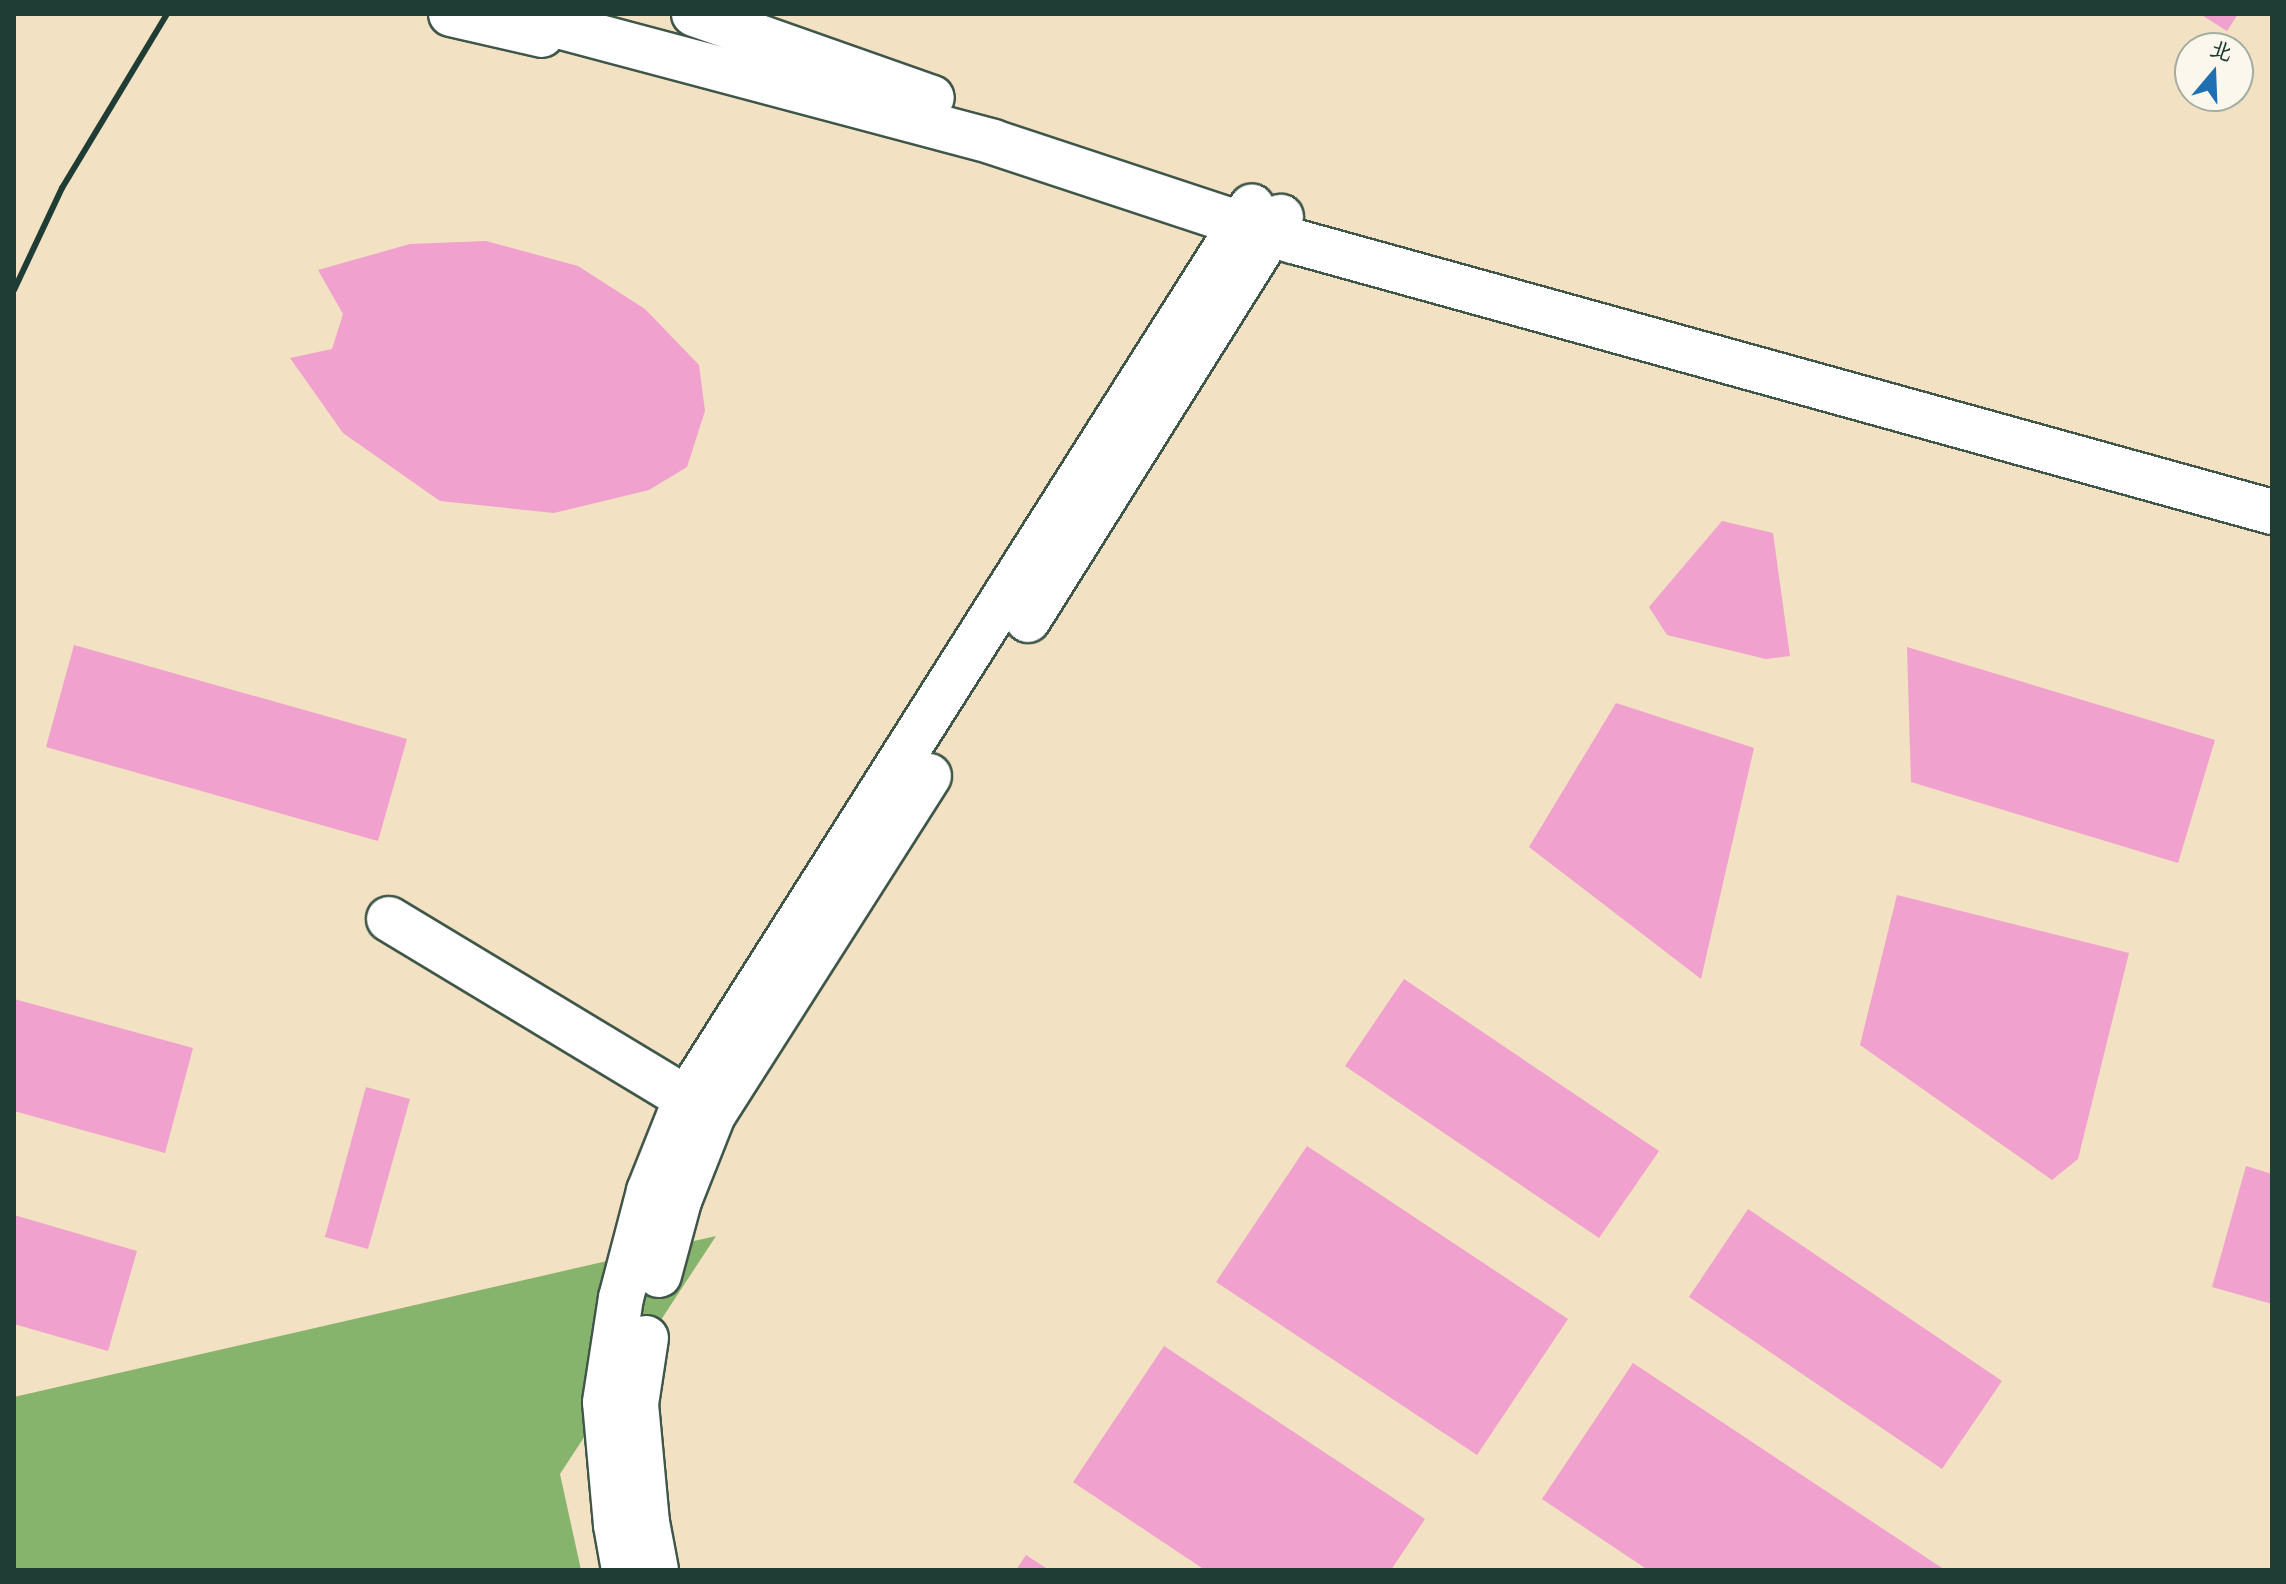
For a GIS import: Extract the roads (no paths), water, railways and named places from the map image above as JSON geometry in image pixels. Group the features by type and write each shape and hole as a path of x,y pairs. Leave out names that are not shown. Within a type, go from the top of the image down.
{"street":[{"path":"451,14 945,129"},
{"path":"513,14 945,129 2272,512"},
{"path":"587,14 998,122"},
{"path":"694,14 1262,220 2272,492"},
{"path":"624,1570 616,1525 605,1402 621,1298 649,1191 1262,220"},
{"path":"389,919 699,1108"},
{"path":"656,1570 647,1522 636,1404 651,1304 699,1108"}],"railway":[{"path":"14,290 62,188 167,14"}]}
